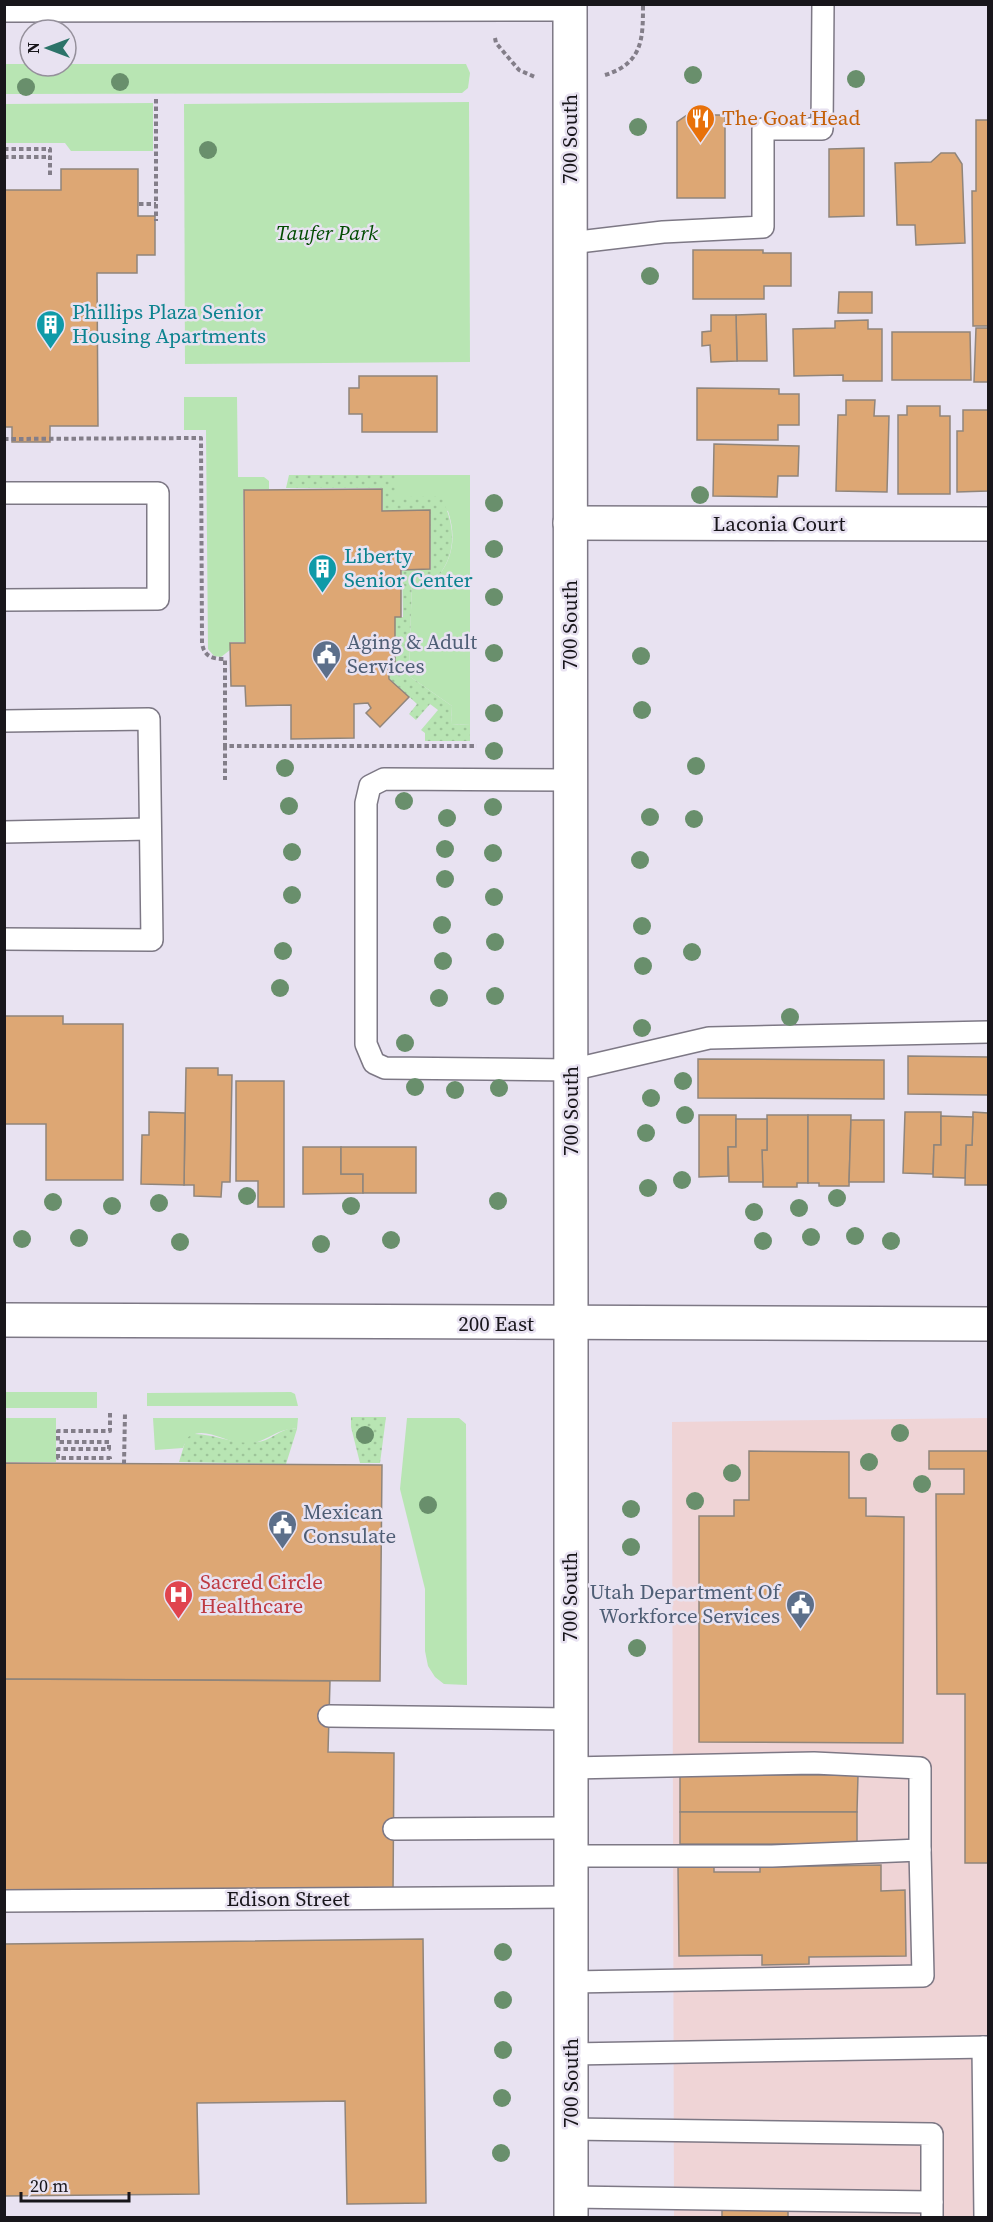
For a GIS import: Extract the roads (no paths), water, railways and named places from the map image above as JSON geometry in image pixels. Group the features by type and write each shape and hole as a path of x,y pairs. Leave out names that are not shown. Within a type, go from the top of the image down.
{"street":[{"path":"4,5 561,4"},
{"name":"700 South","path":"570,4 571,2207"},
{"name":"Laconia Court","path":"570,523 988,524"},
{"name":"200 East","path":"4,1320 988,1324"}],"lane":[{"path":"570,243 663,232 763,227 763,129 822,129 823,4"},
{"path":"4,493 158,493 158,599 4,600"},
{"path":"4,721 149,720 152,940 4,939"},
{"path":"570,780 384,778 370,786 366,803 366,1044 374,1063 385,1068 571,1070 709,1038 988,1032"},
{"path":"4,832 150,829"},
{"path":"328,1716 571,1719"},
{"path":"571,1768 814,1763 920,1768 923,1976 571,1982"},
{"path":"394,1829 772,1856 920,1850"},
{"name":"Edison Street","path":"4,1901 571,1897"},
{"path":"571,2054 986,2047 985,2217"},
{"path":"571,2129 932,2133 932,2210 571,2207"}],"place":[{"name":"The Goat Head","path":"701,144"},
{"name":"Phillips Plaza Senior Housing Apartments","path":"51,350"},
{"name":"Liberty Senior Center","path":"323,594"},
{"name":"Aging & Adult Services","path":"326,680"},
{"name":"Mexican Consulate","path":"282,1550"},
{"name":"Sacred Circle Healthcare","path":"179,1620"},
{"name":"Utah Department Of Workforce Services","path":"801,1630"}],"park label":[{"name":"Taufer Park","path":"327,233"}]}
